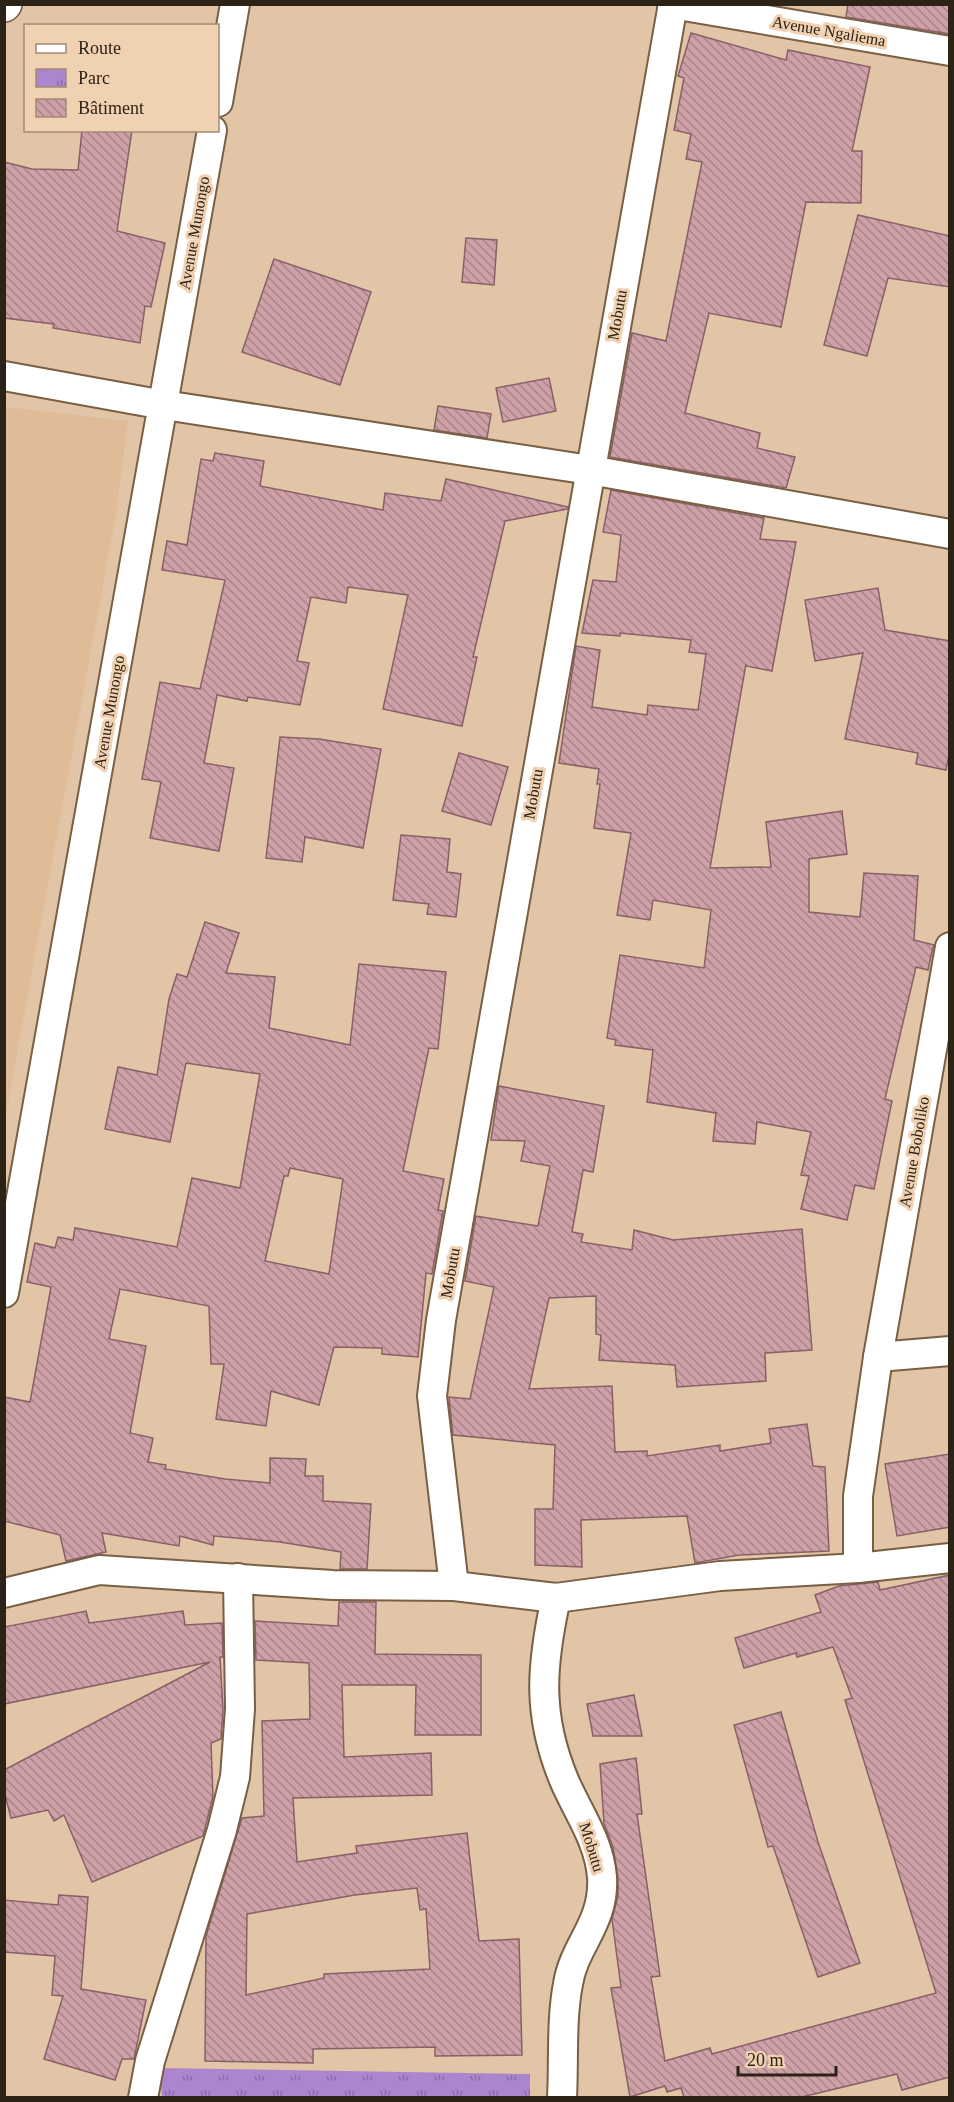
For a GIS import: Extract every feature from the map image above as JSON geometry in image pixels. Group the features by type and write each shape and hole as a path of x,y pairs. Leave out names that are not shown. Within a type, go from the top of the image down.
{"street":[{"path":"219,96 235,4"},
{"name":"Avenue Ngaliema","path":"673,5 950,51"},
{"name":"Mobutu","path":"454,1586 432,1396 439,1342 673,5"},
{"name":"Avenue Munongo","path":"4,1293 212,132"},
{"path":"4,376 164,405 590,470 950,534"},
{"name":"Avenue Boboliko","path":"858,1568 858,1496 878,1357 950,947"},
{"path":"878,1357 950,1351"},
{"path":"4,1593 99,1570 333,1585 454,1586 556,1598 720,1576 858,1568 950,1558"},
{"path":"142,2097 150,2061 222,1830 235,1778 240,1709 238,1578"},
{"name":"Mobutu","path":"556,1598 544,1649 544,1705 547,1733 564,1781 590,1829 602,1878 600,1910 568,1982 562,2097"}],"shaded area":[{"path":"5,407 128,421 116,514 5,1119"}],"green space":[{"path":"159,2068 530,2074 530,2097 162,2097"}],"building":[{"path":"848,4 950,4 950,34 846,17"},
{"path":"691,33 786,60 788,50 870,67 852,151 862,151 861,203 806,202 781,327 709,313 685,413 760,433 757,448 795,457 786,488 610,457 632,333 666,341 702,162 686,159 691,134 674,130 684,78 678,76"},
{"path":"82,132 132,132 117,231 165,243 151,307 145,306 140,343 53,328 54,324 4,318 4,162 32,169 78,170"},
{"path":"858,215 950,236 950,287 888,278 867,356 824,345"},
{"path":"466,238 497,240 494,285 462,282"},
{"path":"274,259 371,292 340,385 242,352"},
{"path":"549,378 556,411 503,422 496,388"},
{"path":"438,406 491,414 487,438 434,430"},
{"path":"215,453 264,461 260,486 383,510 385,493 441,501 446,479 568,507 505,521 473,657 477,657 462,726 383,709 408,595 348,587 346,603 311,597 297,661 309,663 300,705 248,697 247,701 217,695 204,763 234,768 219,851 150,838 161,782 142,779 160,682 200,689 225,580 162,570 167,541 187,545 201,459 213,461"},
{"path":"611,490 764,518 760,539 796,542 772,671 746,666 746,664 710,868 771,867 766,822 842,811 847,854 809,859 809,912 860,917 864,873 918,876 914,940 934,945 928,970 916,967 885,1099 892,1101 874,1189 855,1185 847,1220 801,1209 809,1176 801,1175 811,1132 757,1122 755,1144 713,1141 716,1113 647,1102 653,1050 615,1045 616,1040 607,1038 620,955 704,968 711,910 653,900 650,920 617,915 631,833 594,828 600,784 597,784 599,769 559,763 576,646 600,650 592,707 647,715 648,705 698,710 706,654 689,652 691,640 620,633 620,636 582,633 593,580 616,582 621,535 603,532"},
{"path":"878,588 885,630 950,641 950,750 946,770 916,764 918,753 845,739 863,653 815,661 805,600"},
{"path":"280,737 319,739 381,749 363,848 305,837 302,862 266,858"},
{"path":"459,753 508,767 491,825 442,811"},
{"path":"401,835 450,839 447,872 461,874 456,917 427,914 429,904 393,900"},
{"path":"205,922 239,933 226,973 275,977 269,1028 350,1045 359,964 446,972 438,1049 429,1048 403,1171 444,1179 438,1210 443,1211 432,1274 426,1273 418,1357 382,1354 382,1348 334,1347 319,1405 271,1391 266,1426 216,1419 224,1364 211,1364 209,1306 120,1289 109,1339 146,1346 130,1433 153,1438 148,1462 166,1465 165,1469 225,1479 270,1483 270,1458 306,1459 305,1476 323,1476 323,1501 371,1504 367,1569 340,1569 341,1552 280,1542 214,1536 213,1545 180,1536 179,1546 102,1533 106,1552 66,1561 60,1535 4,1521 4,1397 30,1402 51,1287 27,1282 35,1243 55,1248 58,1237 73,1240 75,1228 177,1247 192,1178 240,1188 260,1074 186,1063 170,1142 105,1129 118,1067 157,1075 169,999 177,974 187,977","holes":["290,1168 343,1179 329,1274 265,1261 284,1176 288,1176"]},
{"path":"499,1086 604,1106 593,1172 583,1170 572,1232 583,1234 581,1242 632,1250 634,1230 673,1240 802,1229 812,1350 765,1353 766,1381 677,1387 675,1365 599,1360 601,1335 596,1334 596,1296 549,1298 529,1389 612,1386 615,1452 647,1451 647,1456 720,1445 720,1451 771,1443 769,1429 807,1424 813,1466 825,1467 829,1551 739,1555 695,1563 687,1516 581,1520 582,1567 535,1565 535,1509 553,1509 555,1445 453,1435 449,1397 470,1399 494,1287 465,1281 476,1216 538,1226 550,1166 521,1161 525,1141 491,1140"},
{"path":"950,1454 950,1527 897,1536 885,1464"},
{"path":"950,1575 950,2077 902,2090 897,2074 802,2097 684,2097 681,2088 667,2092 665,2086 630,2097 611,1988 621,1987 612,1919 618,1896 618,1877 613,1847 604,1823 600,1764 636,1758 642,1814 637,1814 660,1976 651,1977 665,2061 710,2048 712,2054 936,1993 845,1700 852,1698 833,1647 797,1657 796,1653 744,1668 735,1638 821,1612 815,1595 839,1586 878,1582 880,1590"},
{"path":"339,1602 376,1602 375,1654 481,1655 481,1735 415,1735 416,1685 342,1685 344,1757 431,1753 432,1795 293,1798 297,1862 357,1853 356,1846 467,1833 479,1941 519,1939 522,2055 435,2056 435,2047 313,2049 313,2063 205,2061 206,1936 242,1818 264,1816 262,1721 310,1719 309,1663 256,1660 255,1621 338,1626","holes":["417,1888 420,1910 426,1909 430,1969 324,1974 324,1978 246,1995 247,1914 355,1895"]},
{"path":"86,1611 89,1623 183,1611 185,1625 222,1623 223,1657 220,1657 223,1710 221,1739 211,1743 213,1796 203,1836 92,1882 64,1815 54,1821 48,1810 11,1818 4,1791 4,1770 210,1662 4,1704 4,1627"},
{"path":"634,1695 642,1736 593,1736 587,1704"},
{"path":"781,1712 818,1842 860,1963 818,1977 773,1846 768,1847 734,1725"},
{"path":"59,1895 88,1897 81,1989 146,2000 134,2059 122,2059 115,2080 44,2059 63,1996 52,1995 55,1956 4,1952 4,1900 58,1905"}]}
